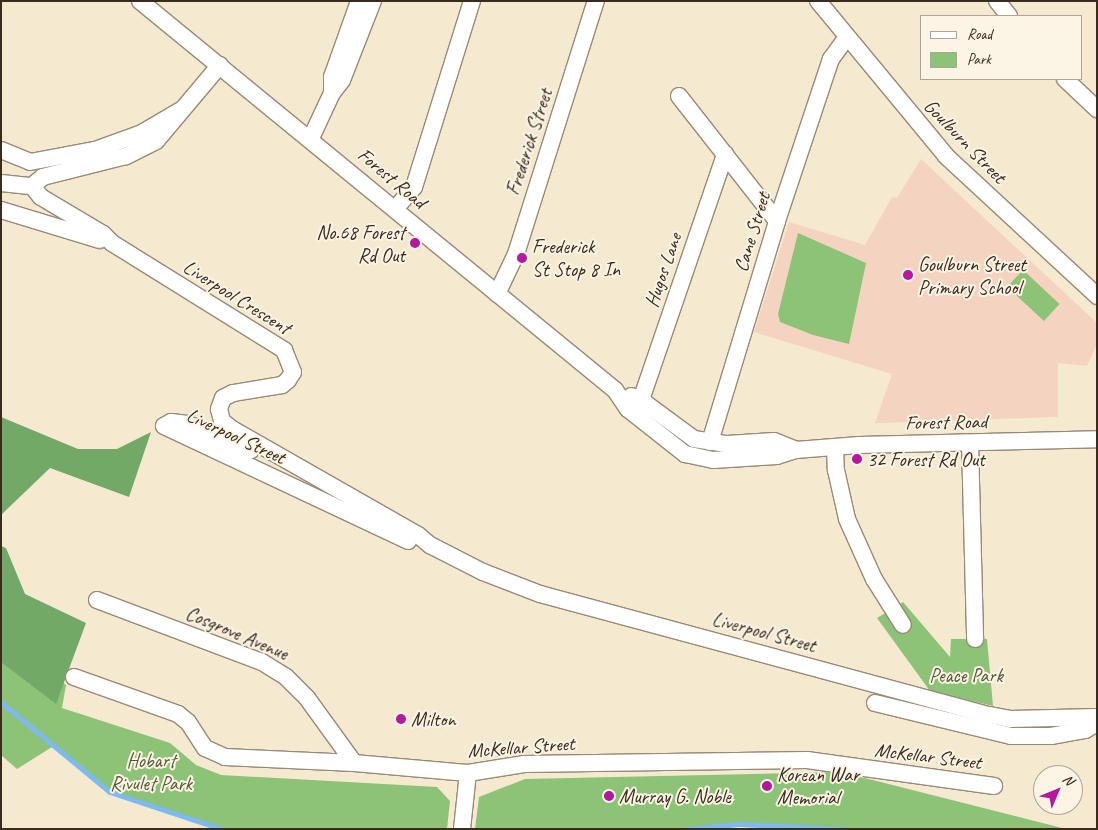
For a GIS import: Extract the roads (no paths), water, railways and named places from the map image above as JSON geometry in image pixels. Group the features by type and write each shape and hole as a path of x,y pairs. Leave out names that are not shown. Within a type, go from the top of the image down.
{"street":[{"path":"332,93 332,77 359,1"},
{"path":"310,138 332,93 342,80 373,1"},
{"path":"395,208 414,187 472,1"},
{"name":"Frederick Street","path":"497,294 516,254 596,1"},
{"name":"Goulburn Street","path":"818,1 846,38 946,156 1097,296"},
{"path":"997,1 1008,15"},
{"name":"Forest Road","path":"148,4 615,390 628,409 665,439 695,458 777,456 796,450 835,447 1097,439"},
{"name":"Cane Street","path":"710,442 777,221 831,59 846,38"},
{"path":"1,183 32,186 43,177 73,172 141,150 168,130 182,108 220,65"},
{"path":"1066,80 1097,109"},
{"path":"679,96 777,221"},
{"path":"1,150 30,162 95,150 142,133 182,108"},
{"name":"Hugos Lane","path":"641,400 725,154"},
{"name":"Liverpool Crescent","path":"32,186 41,197 103,234 112,243 239,320 284,350 292,362 293,372 282,385 233,393 223,398 219,409 222,421"},
{"name":"Liverpool Crescent","path":"1,210 112,243"},
{"name":"Forest Road","path":"615,390 641,400 694,439 710,442 774,441 796,450"},
{"name":"Liverpool Street","path":"222,421 306,474 418,535 430,545 483,572 540,594 945,704 1010,719 1097,717"},
{"name":"Liverpool Street","path":"306,474 188,424 171,422 164,426 414,544 430,545"},
{"path":"970,443 975,639"},
{"path":"835,447 836,470 847,520 859,549 902,625"},
{"name":"Cosgrove Avenue","path":"97,600 262,662 286,676 307,698 354,763"},
{"name":"McKellar Street","path":"74,677 178,714 188,722 205,748 225,757 354,763 468,773 524,764 807,760 994,786"},
{"path":"875,703 1011,736 1068,733 1085,730 1097,723"},
{"path":"462,829 468,773"}],"waterway":[{"path":"1,702 110,792 222,829"},
{"path":"686,829 739,824 843,829"}],"place":[{"name":"No.68 Forest Rd Out","path":"415,243"},
{"name":"Frederick St Stop 8 In","path":"522,258"},
{"name":"Goulburn Street Primary School","path":"908,275"},
{"name":"32 Forest Rd Out","path":"857,459"},
{"name":"Milton","path":"401,719"},
{"name":"Korean War Memorial","path":"767,786"},
{"name":"Murray G. Noble","path":"609,796"}],"park label":[{"name":"Peace Park","path":"966,675"},
{"name":"Hobart Rivulet Park","path":"151,772"}]}
